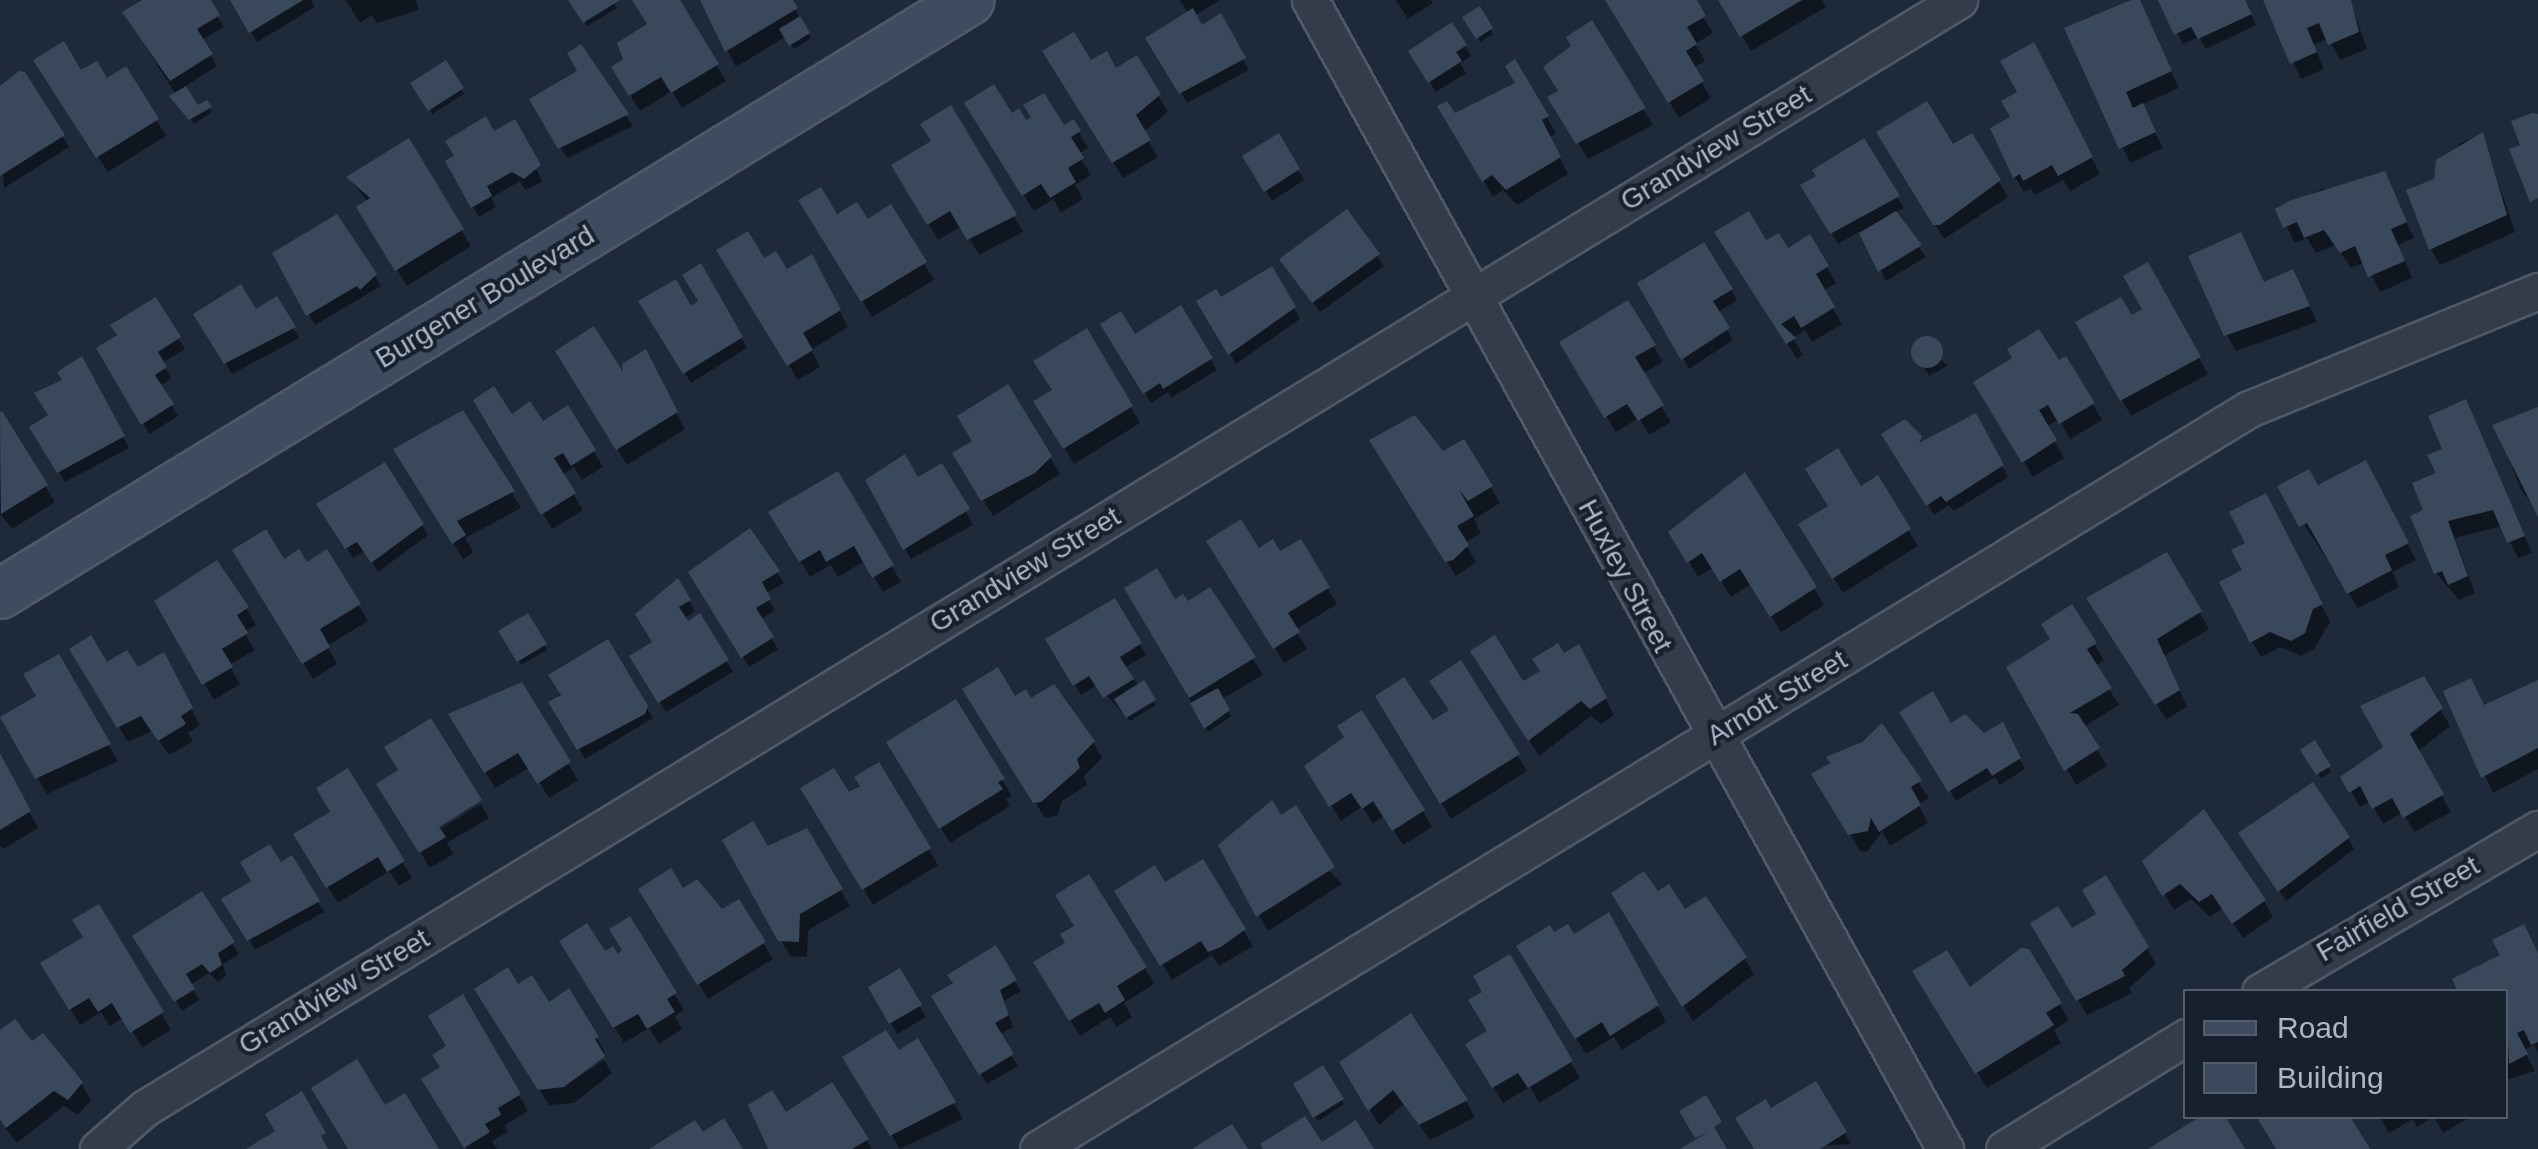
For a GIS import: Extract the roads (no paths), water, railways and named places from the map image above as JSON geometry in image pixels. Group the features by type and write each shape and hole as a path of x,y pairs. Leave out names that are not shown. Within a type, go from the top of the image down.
{"main road":[{"name":"Burgener Boulevard","path":"0,594 970,0"}],"street":[{"name":"Huxley Street","path":"1310,0 1945,1149"},
{"name":"Grandview Street","path":"98,1149 145,1108 1959,0"},
{"name":"Arnott Street","path":"1038,1149 2249,409 2538,291"},
{"name":"Fairfield Street","path":"2265,989 2538,830"},
{"path":"2004,1149 2183,1040"}]}
